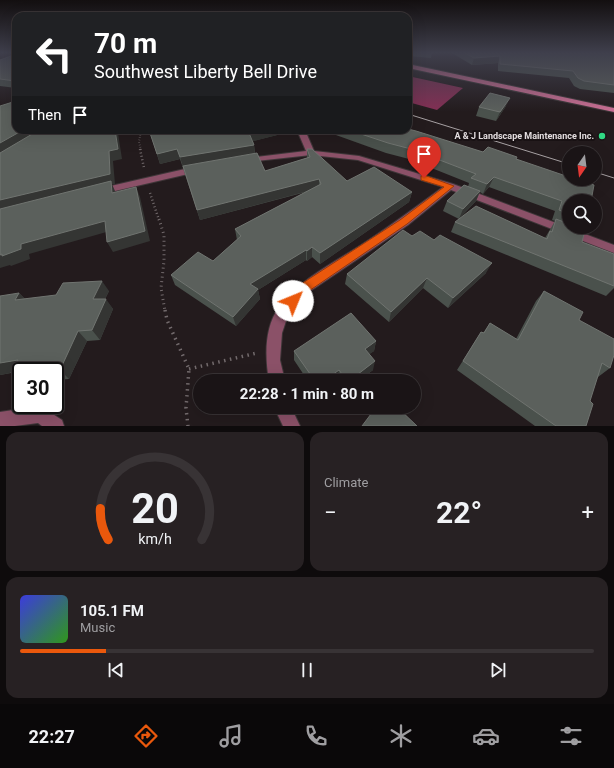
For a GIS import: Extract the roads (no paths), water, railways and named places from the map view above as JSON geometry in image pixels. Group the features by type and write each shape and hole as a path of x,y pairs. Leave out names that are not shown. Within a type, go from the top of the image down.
{"main road":[{"path":"440,73 614,110"}],"street":[{"path":"303,134 311,153"},
{"path":"239,161 262,157 311,153 358,158 450,186 614,249"},
{"path":"94,193 208,167"},
{"path":"276,374 273,360 275,333 283,312 302,290 404,222 450,186"},
{"path":"0,420 40,414 56,426"},
{"path":"286,414 292,426"}],"tram line":[{"path":"412,115 562,162"},
{"path":"602,174 614,178"}],"place":[{"name":"A & J Landscape Maintenance Inc.","path":"602,136"}]}
